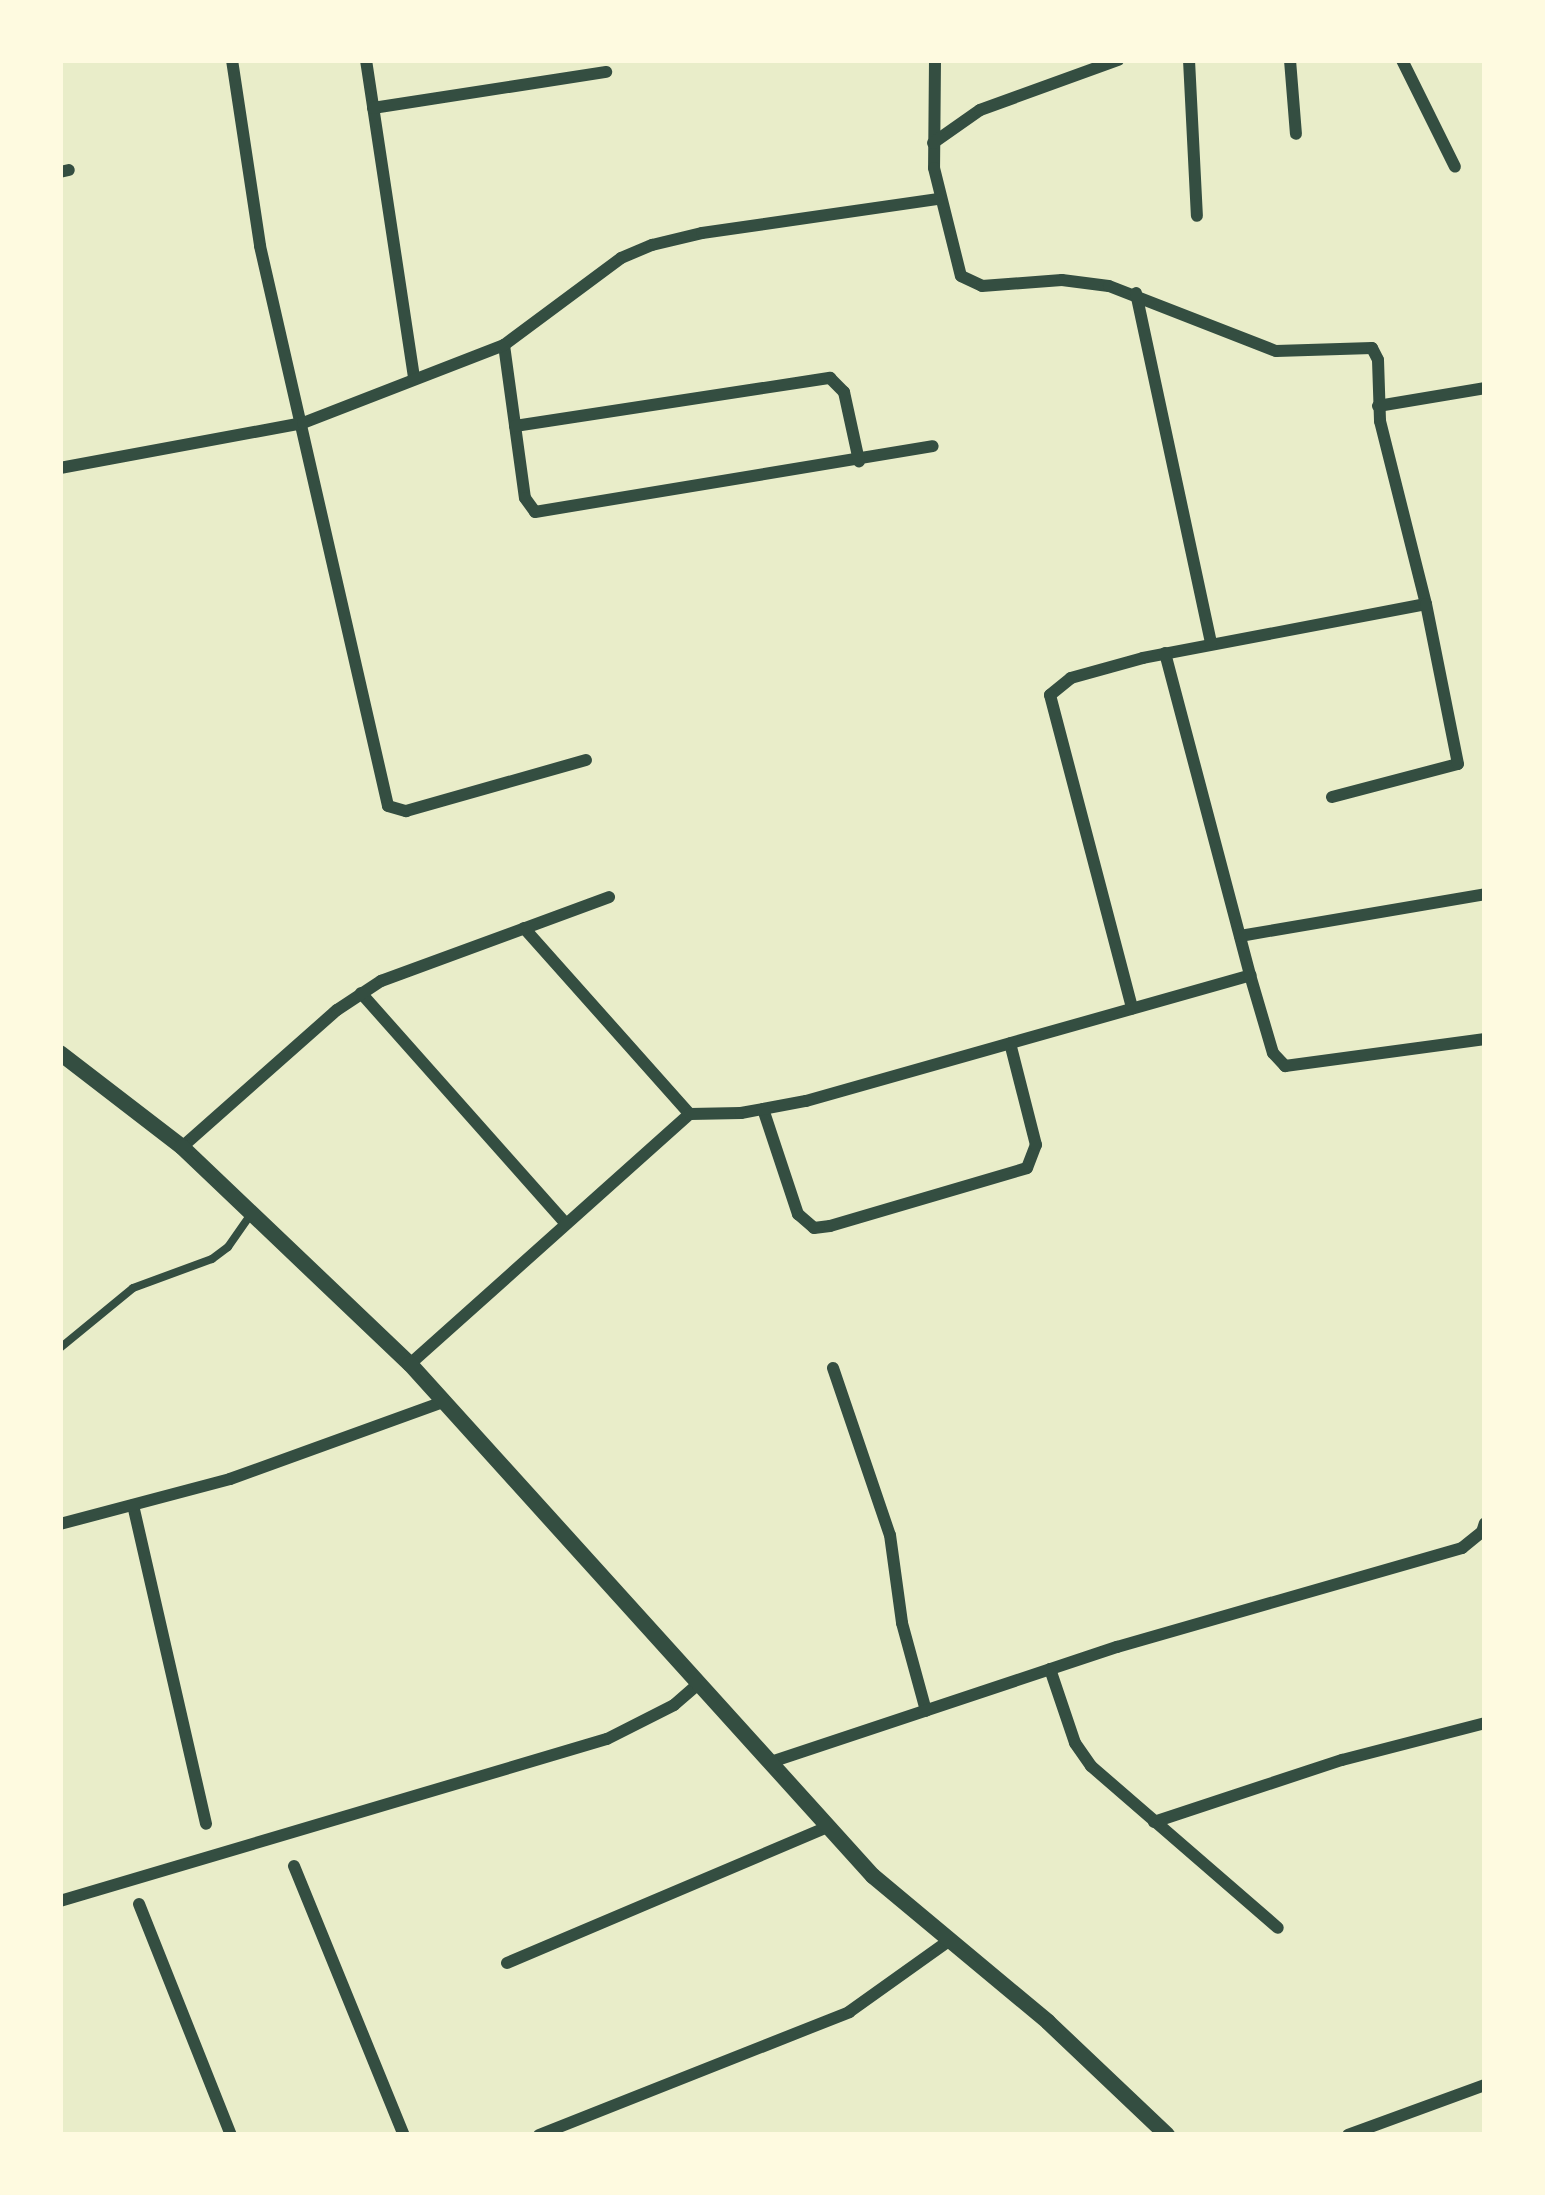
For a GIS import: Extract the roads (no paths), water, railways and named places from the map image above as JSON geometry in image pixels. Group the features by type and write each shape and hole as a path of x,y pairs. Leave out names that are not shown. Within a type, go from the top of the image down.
{"street":[{"path":"232,60 260,246 388,806 406,811 586,760"},
{"path":"366,60 414,376"},
{"path":"935,60 933,143 939,199 955,263 971,282 982,286 1062,280 1136,293 1276,351 1372,348 1378,359 1378,406 1426,604 1458,764 1332,797"},
{"path":"933,143 980,110 1118,60"},
{"path":"1190,60 1197,216"},
{"path":"1290,60 1296,134"},
{"path":"1402,60 1455,167"},
{"path":"374,108 606,71"},
{"path":"60,468 303,422 504,345 621,258 652,245 702,232 939,199"},
{"path":"1136,293 1211,643"},
{"path":"504,345 525,498 535,512 933,446"},
{"path":"515,426 830,378 844,392 859,461"},
{"path":"1378,406 1485,388"},
{"path":"1132,1008 1050,695 1071,677 1165,653 1426,604"},
{"path":"1165,653 1273,1053 1286,1066 1485,1039"},
{"path":"1240,936 1485,894"},
{"path":"182,1147 361,994 609,897"},
{"path":"524,928 690,1114"},
{"path":"410,1364 690,1114 763,1109 1250,975"},
{"path":"361,994 566,1223"},
{"path":"763,1109 798,1214 804,1224 830,1226 1027,1168 1036,1145 1010,1043"},
{"path":"60,1053 182,1147 410,1364 873,1876 1167,2135"},
{"path":"832,1368 890,1534 902,1623 926,1711"},
{"path":"60,1524 230,1480 445,1401"},
{"path":"133,1504 206,1824"},
{"path":"771,1762 1050,1669 1462,1548 1482,1532 1485,1523"},
{"path":"1050,1669 1083,1755 1278,1928"},
{"path":"60,1901 607,1739 674,1705 699,1683"},
{"path":"1154,1822 1342,1760 1485,1723"},
{"path":"507,1963 829,1826"},
{"path":"294,1866 404,2135"},
{"path":"139,1904 232,2135"},
{"path":"539,2135 849,2012 950,1940"},
{"path":"1348,2135 1485,2085"}],"lane":[{"path":"60,1348 133,1288 212,1259 228,1246 251,1213"}]}
